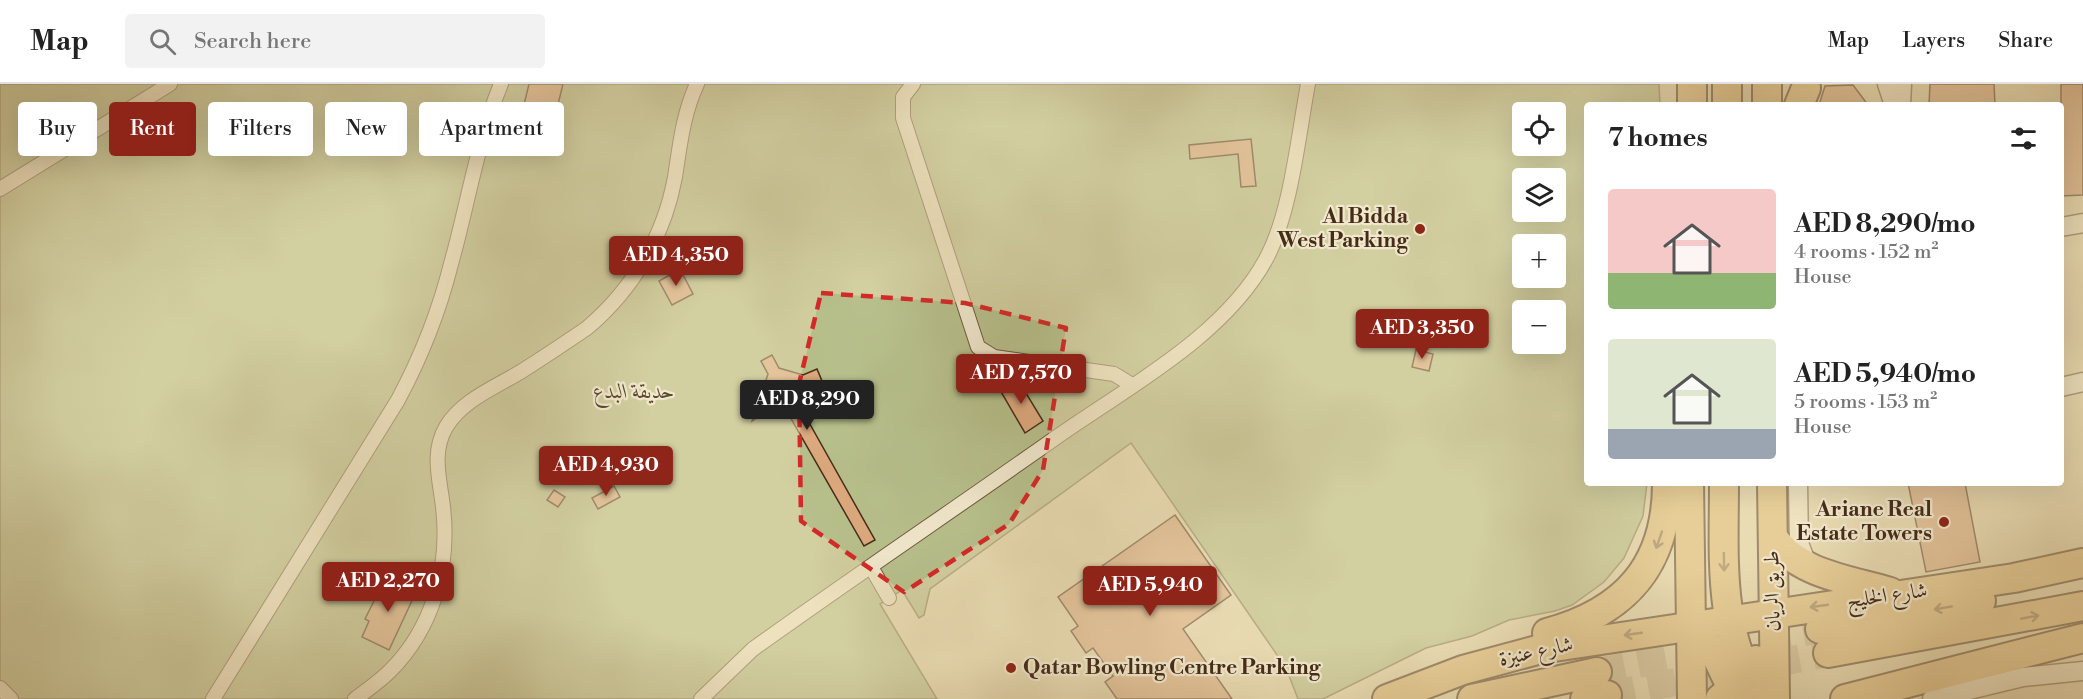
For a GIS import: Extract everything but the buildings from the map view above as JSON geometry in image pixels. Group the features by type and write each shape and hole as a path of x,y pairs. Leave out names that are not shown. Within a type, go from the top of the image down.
{"main road":[{"path":"1692,84 1692,102"},
{"path":"1727,84 1727,102"},
{"path":"1767,84 1767,102"},
{"path":"1463,670 1519,641 1585,621 1622,597 1649,563 1658,544 1665,516 1667,486"},
{"path":"1689,486 1692,699"},
{"path":"1724,486 1728,620 1735,648 1734,690"},
{"name":"طريق الريان","path":"1772,486 1775,699"},
{"path":"1773,537 1784,552 1808,567 1897,595"},
{"name":"شارع الخليج","path":"1691,626 2014,578 2083,563"},
{"name":"شارع الخليج","path":"2083,583 1824,641 2083,606"},
{"path":"1734,690 1764,646 1774,614"},
{"path":"1691,626 1716,655 1734,690 1761,699"},
{"name":"شارع عنيزة","path":"1387,699 1463,670 1541,649 1691,626"},
{"path":"1845,699 2083,638"},
{"name":"شارع عنيزة","path":"1472,699 1596,689"}],"street":[{"path":"0,189 170,84"},
{"path":"213,699 398,400 415,368 441,300 483,133 501,84"},
{"path":"355,699 398,663 419,634 433,604 441,575 444,548 444,518 437,458 446,428 468,403 586,328 604,313 629,284 651,249 667,208 683,124 697,84"},
{"path":"913,84 903,97 903,118 978,346 994,357 1114,374 1132,385"},
{"path":"701,699 753,649 1188,345 1230,308 1244,293 1266,259 1275,240 1286,201 1308,84"},
{"path":"1887,84 1893,102"},
{"path":"1901,102 1902,84"},
{"path":"2064,227 2083,224"},
{"path":"2064,386 2083,382"},
{"name":"طريق الريان","path":"1798,486 1799,543 1808,567"},
{"path":"871,567 889,598"},
{"path":"1932,699 2024,677 2083,671"},
{"path":"0,688 11,699"}],"highlighted area":[{"path":"821,293 965,303 1066,328 1043,470 1009,524 904,592 801,521 799,384"}],"green space":[{"name":"حديقة البدع","path":"0,84 1659,84 1660,102 1584,102 1584,486 1647,486 1643,516 1624,558 1604,582 1572,605 1555,611 1509,620 1472,636 1426,648 1323,699 1298,699 1286,668 1131,443 930,589 924,615 919,618 902,590 880,604 937,699 0,699"}],"tunnel":[{"path":"1597,672 1820,629"},
{"path":"1607,695 1828,653"}],"place":[{"name":"Al Bidda West Parking","path":"1420,229"},
{"name":"Ariane Real Estate Towers","path":"1944,522"},
{"name":"Qatar Bowling Centre Parking","path":"1011,668"}]}
